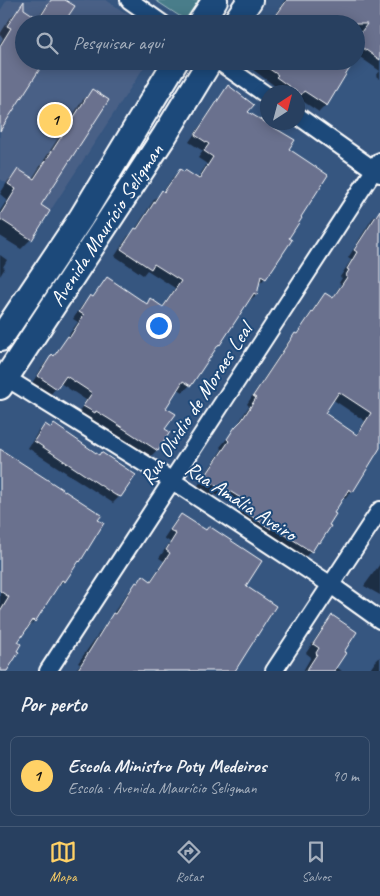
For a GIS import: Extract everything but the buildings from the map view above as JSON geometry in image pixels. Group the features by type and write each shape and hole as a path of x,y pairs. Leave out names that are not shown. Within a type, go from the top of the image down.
{"main road":[{"path":"206,15 215,0"},
{"path":"240,15 250,0"},
{"name":"Avenida Maurício Seligman","path":"0,339 81,218 171,70"},
{"name":"Avenida Maurício Seligman","path":"2,380 165,135 205,70"}],"street":[{"path":"129,0 150,15"},
{"path":"231,70 260,90"},
{"path":"305,121 378,168"},
{"name":"Rua Olvidio de Moraes Leal","path":"48,671 378,168"},
{"name":"Rua Amália Aveiro","path":"2,380 172,480 331,585 380,620"},
{"path":"274,671 380,510"}],"shaded area":[{"path":"7,0 106,0 128,15 15,15 15,70 142,70 50,211 0,179 0,11"}],"green space":[{"path":"155,0 205,0 195,15 178,15"}],"place":[{"name":"Escola Ministro Poty Medeiros","path":"55,120"}]}
